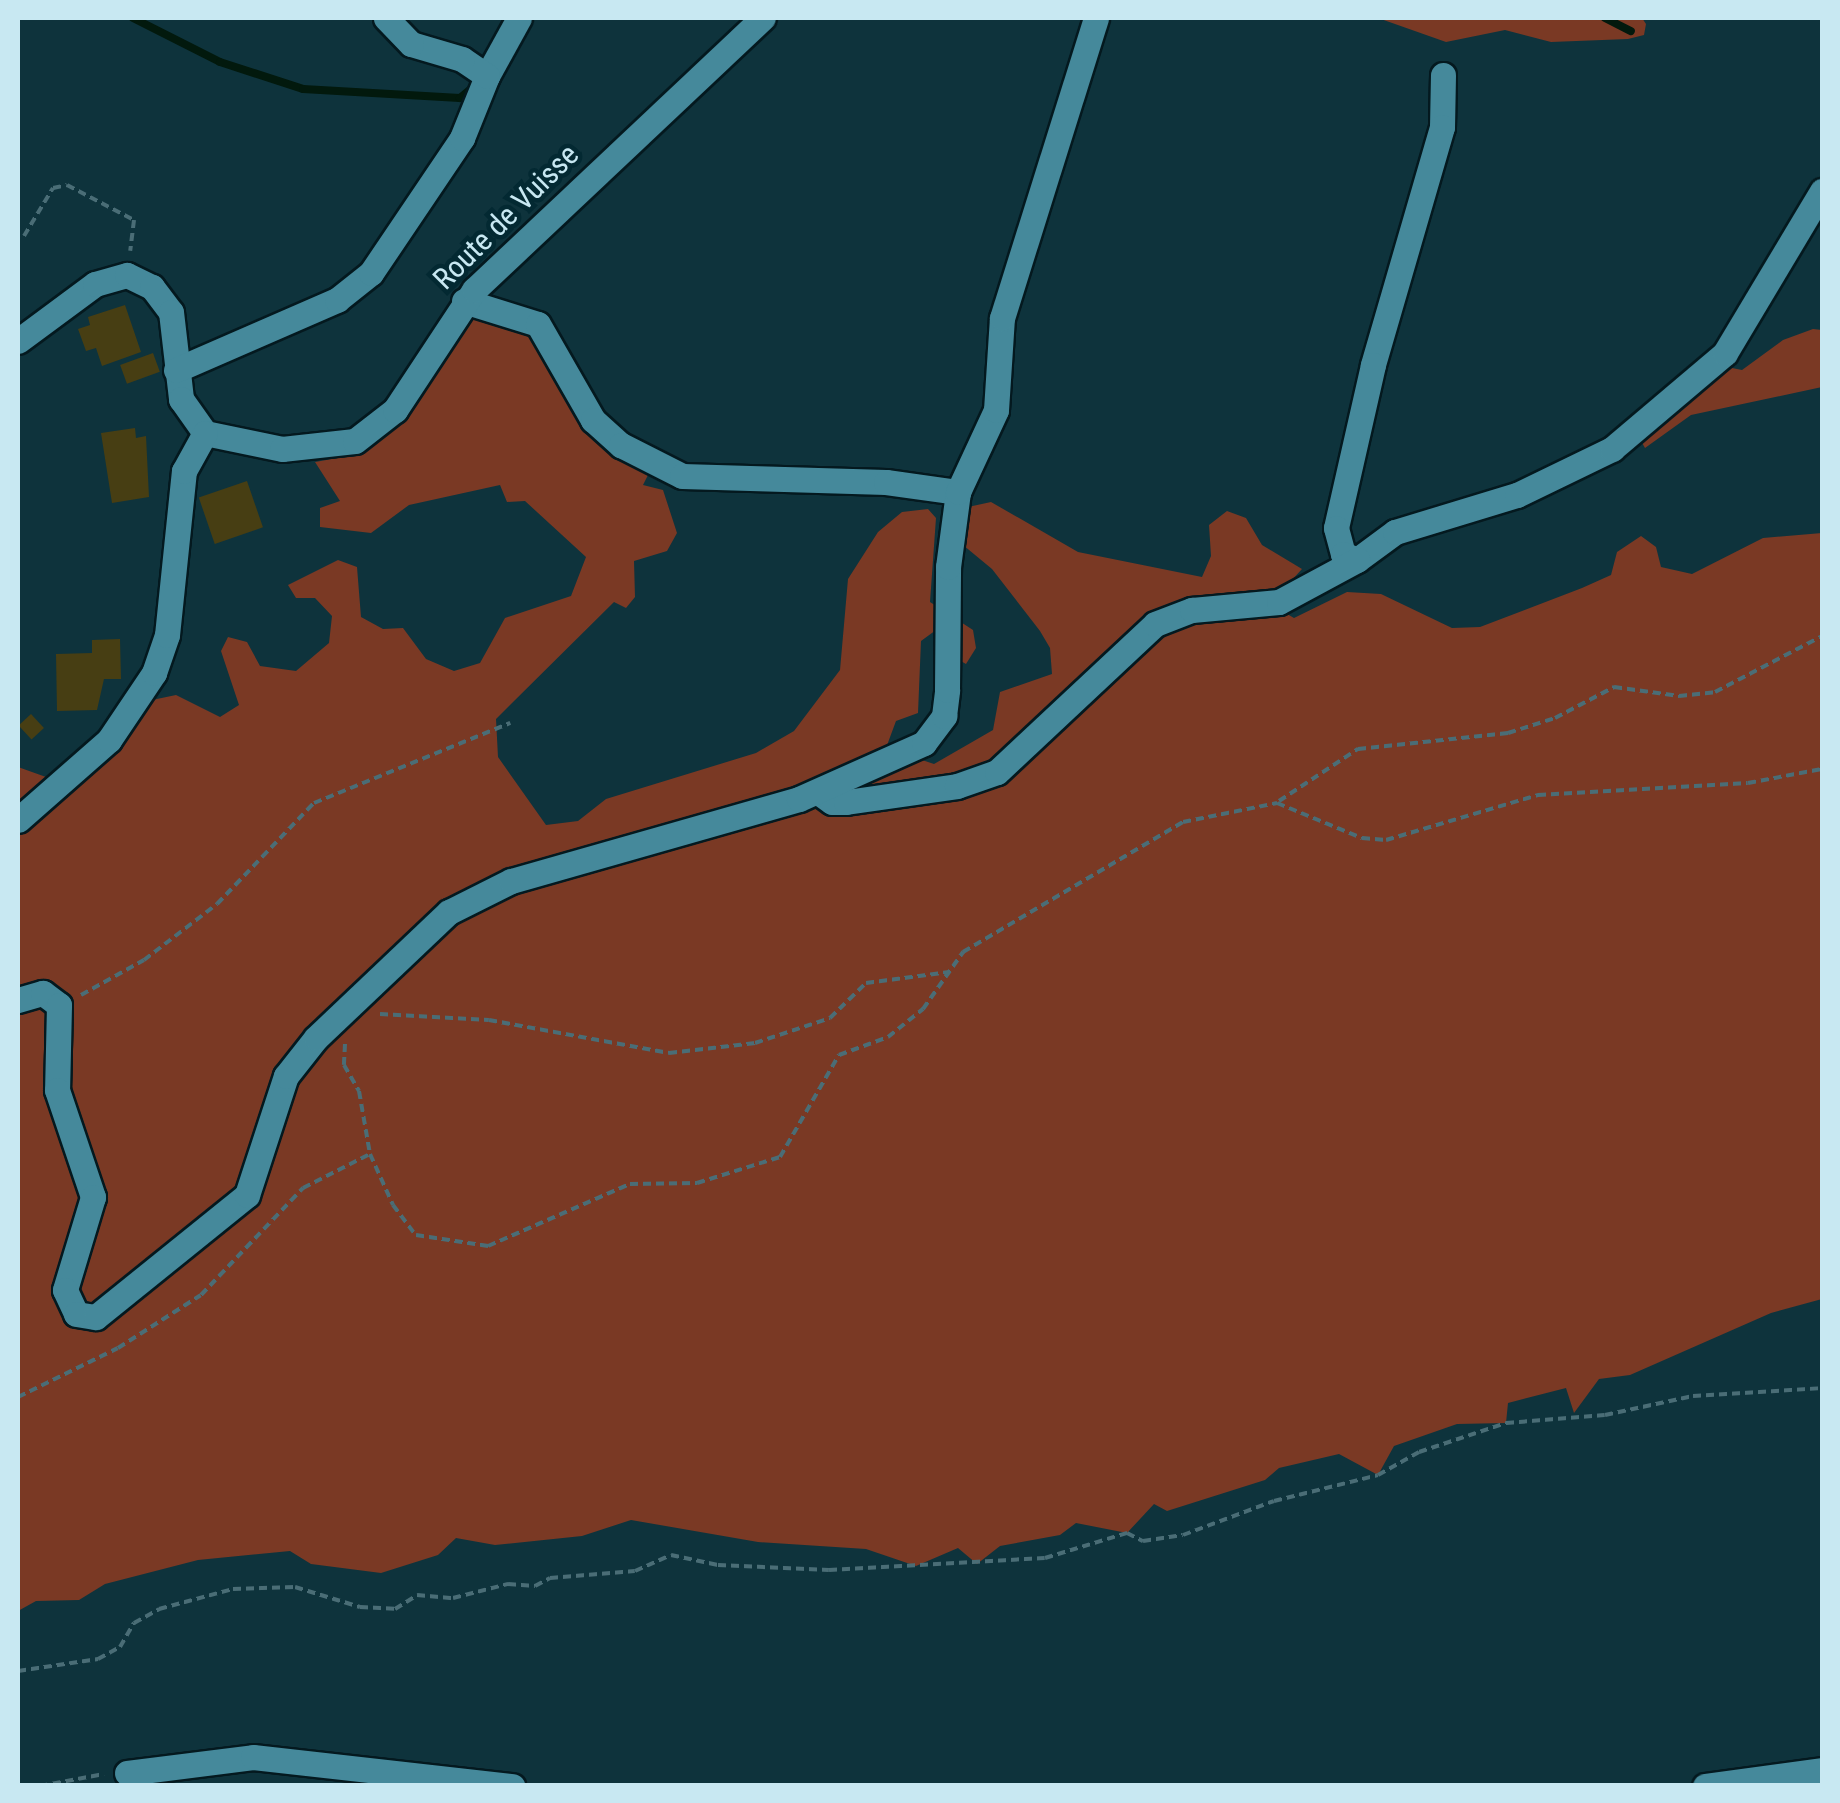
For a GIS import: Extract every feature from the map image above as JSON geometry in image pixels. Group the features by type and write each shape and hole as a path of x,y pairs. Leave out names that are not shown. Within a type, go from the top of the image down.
{"street":[{"path":"386,18 411,44 462,60 487,76"},
{"path":"176,370 337,300 371,274 462,138 487,76 518,18"},
{"name":"Route de Vuisse","path":"205,433 300,450 365,436 401,402 464,301 763,18"},
{"path":"18,1000 43,992 58,1005 57,1090 93,1182 89,1218 65,1290 71,1308 86,1318 106,1314 247,1195 286,1076 346,1010 432,926 486,891 818,792 913,751 941,721 958,492 996,410 1002,318 1096,18"},
{"path":"1358,560 1343,554 1336,528 1373,365 1442,127 1443,74"},
{"path":"818,792 832,802 846,802 987,776 1021,754 1155,624 1192,610 1279,602 1358,560 1396,532 1518,495 1612,449 1725,353 1822,191"},
{"path":"18,341 95,284 126,275 144,281 166,302 184,408 205,433 184,470 168,624 154,673 109,740 18,820"},
{"path":"464,301 538,324 592,420 621,445 682,476 886,482 958,492"},
{"path":"127,1773 252,1757 512,1786"},
{"path":"1704,1786 1822,1770"}],"path":[{"path":"24,236 54,188 67,185 134,220 126,275"},
{"path":"948,972 866,984 830,1018 755,1044 669,1053 488,1020 346,1010 344,1065 358,1092 370,1154 393,1205 416,1235 488,1246 630,1184 697,1182 780,1157 838,1055 888,1036 923,1009 963,952 1157,832 1277,803 1358,749 1508,733 1554,718 1614,687 1679,696 1715,692 1822,636"},
{"path":"58,1005 144,960 217,904 314,803 510,723"},
{"path":"1277,803 1362,838 1386,840 1538,795 1748,783 1822,769"},
{"path":"18,1397 118,1348 201,1295 303,1188 370,1154"},
{"path":"18,1671 98,1659 120,1647 134,1623 146,1616 233,1589 295,1588 360,1606 396,1609 417,1596 453,1598 508,1584 536,1586 550,1578 635,1571 671,1555 718,1566 829,1570 880,1570 940,1559 994,1566 1028,1561 1127,1534 1143,1542 1184,1534 1243,1511 1378,1475 1419,1452 1506,1424 1605,1414 1693,1396 1822,1388"},
{"path":"40,1786 127,1773"}],"shaded area":[{"path":"1378,18 1642,18 1646,24 1644,35 1628,39 1551,42 1505,30 1446,42"},
{"path":"468,309 522,325 651,469 643,485 663,490 677,533 667,551 634,561 635,597 626,608 614,602 496,719 498,757 546,825 578,821 606,799 756,753 794,731 840,670 848,579 878,532 902,512 928,509 936,518 930,602 973,630 976,648 966,664 950,655 936,630 921,641 918,713 896,721 886,748 934,764 993,730 1000,692 1052,674 1050,648 1040,631 992,569 963,545 968,507 991,502 1078,552 1202,577 1211,556 1209,525 1227,511 1246,518 1262,545 1302,569 1270,604 1294,618 1347,592 1381,594 1452,628 1480,627 1611,575 1617,552 1641,536 1656,547 1661,567 1692,574 1763,538 1822,533 1822,1299 1771,1313 1630,1375 1599,1379 1574,1413 1566,1388 1508,1403 1506,1423 1457,1424 1394,1446 1378,1475 1339,1454 1279,1468 1265,1480 1167,1511 1154,1504 1127,1533 1076,1523 1060,1535 1000,1546 977,1564 958,1548 916,1566 866,1549 758,1542 631,1520 582,1536 495,1545 456,1538 438,1555 381,1573 311,1564 290,1551 198,1560 105,1584 79,1600 36,1601 18,1611 18,767 60,782 140,704 152,700 176,695 220,717 239,705 221,651 228,637 247,642 260,666 296,671 329,643 332,616 315,598 296,598 288,585 338,560 357,567 361,617 383,629 403,628 426,659 454,671 480,663 505,618 571,596 586,557 525,501 507,502 500,485 409,505 371,533 320,527 320,508 340,501 315,462 343,457 385,435"},
{"path":"1813,329 1822,330 1822,387 1691,415 1645,448 1637,434 1722,366 1742,370 1783,340"}],"building":[{"path":"125,305 141,352 102,366 96,348 86,351 78,329 90,325 88,317"},
{"path":"153,353 160,372 127,384 120,365"},
{"path":"135,428 136,438 146,436 149,497 112,503 101,433"},
{"path":"247,481 263,527 215,544 199,498"},
{"path":"120,639 121,679 104,679 97,710 57,711 56,654 92,653 92,640"},
{"path":"31,714 44,728 32,739 19,726"}],"waterway":[{"path":"133,18 220,62 303,89 460,98 472,88"},
{"path":"1605,18 1631,31"}]}
